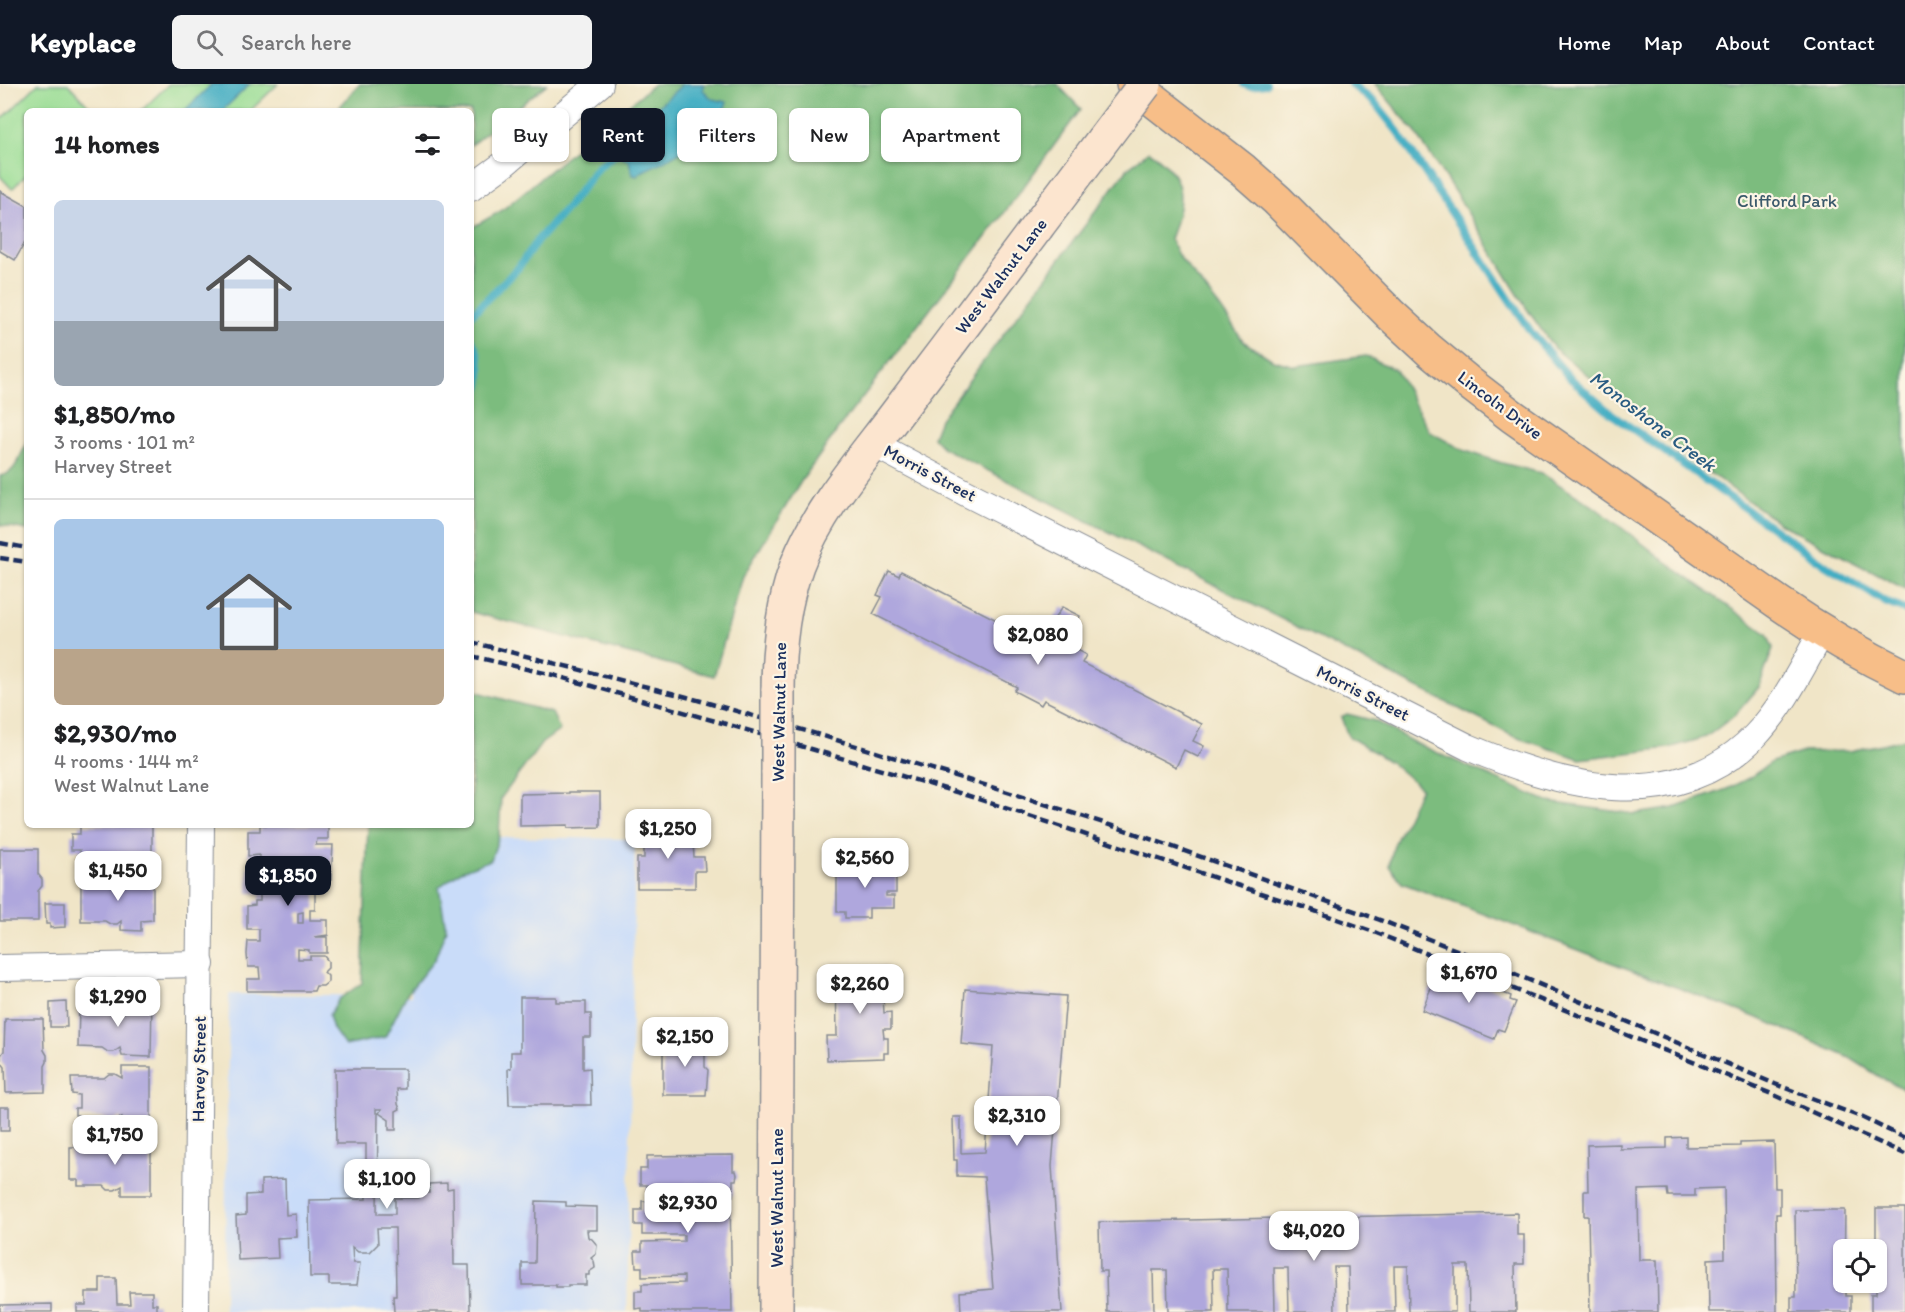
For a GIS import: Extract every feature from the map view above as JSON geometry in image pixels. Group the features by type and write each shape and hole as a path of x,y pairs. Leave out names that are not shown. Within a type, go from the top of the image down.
{"main road":[{"name":"Lincoln Drive","path":"1133,84 1243,170 1277,200 1429,350 1512,416 1822,632 1905,676"}],"street":[{"path":"474,186 504,165 600,84"},
{"name":"West Walnut Lane","path":"776,1312 778,691 781,632 797,567 809,537 823,513 1145,84"},
{"name":"Morris Street","path":"874,444 914,467 1468,747 1531,772 1584,785 1645,787 1677,782 1723,762 1740,750 1769,719 1822,632"},
{"name":"Harvey Street","path":"196,1312 201,828"},
{"path":"0,968 201,964"}],"shaded area":[{"path":"413,836 635,839 627,1312 224,1312 229,994 411,996"}],"green space":[{"path":"38,84 68,84 91,108 24,108 24,177 12,189 0,176 0,121"},
{"path":"169,84 278,84 253,108 144,108"},
{"path":"360,84 547,84 517,108 492,108 492,128 474,143 474,108 339,108"},
{"path":"654,84 1057,84 1081,109 999,220 841,425 802,480 743,576 714,676 474,613 474,226 501,211 560,162 569,162 569,155 581,145 581,162 665,162 665,108 625,108"},
{"name":"Clifford Park","path":"1375,84 1905,84 1905,589 1779,523 1706,470 1554,348 1416,133"},
{"path":"1149,151 1170,170 1179,190 1178,213 1170,239 1178,255 1219,306 1244,342 1273,360 1295,366 1366,356 1396,370 1430,432 1463,450 1541,473 1593,506 1767,634 1773,648 1759,687 1735,715 1706,737 1669,748 1580,759 1513,736 943,448 933,437 940,419 1128,168"},
{"path":"24,450 24,529 0,525 0,476 14,468"},
{"path":"474,691 552,713 560,730 542,743 501,798 499,836 491,860 461,871 439,887 446,929 435,959 407,994 385,1037 345,1046 333,1029 329,1015 339,999 362,983 368,828 474,828"},
{"path":"1347,714 1375,721 1413,742 1548,802 1635,814 1674,808 1727,789 1749,778 1772,762 1804,752 1850,751 1905,739 1905,1089 1885,1080 1850,1058 1768,1022 1402,883 1389,866 1394,845 1421,788 1390,762 1348,736 1341,717"}],"water":[{"path":"212,84 250,84 225,108 187,108"},
{"path":"683,84 703,84 703,90 712,99 727,102 724,108 677,108 677,153 665,160 665,108 657,108"},
{"path":"629,162 661,162 637,176 633,175"}],"building":[{"path":"0,191 24,204 24,244 15,260 0,251"},
{"path":"889,571 899,576 901,571 1022,633 1027,626 1044,634 1062,607 1080,616 1069,646 1086,655 1082,663 1202,724 1193,741 1204,746 1198,757 1184,750 1176,767 1044,700 1041,705 1014,691 1017,687 873,614 882,597 877,595"},
{"path":"600,792 600,827 520,826 520,794"},
{"path":"80,828 152,828 152,854 120,855 116,859 109,859 105,855 80,854 80,850 71,850 71,834 80,834"},
{"path":"260,828 328,828 328,839 317,839 316,845 333,845 331,880 310,880 310,887 315,887 315,910 310,910 310,920 328,920 328,935 314,937 327,937 327,953 309,953 309,950 298,949 298,959 324,956 328,961 328,968 324,972 328,976 328,982 323,986 316,986 314,991 247,991 247,979 260,979 259,967 248,967 248,941 259,941 259,929 247,929 247,906 255,905 255,901 260,901 260,893 248,893 248,867 259,868 259,855 248,856 248,831 260,831","holes":["303,912 303,923 298,923 298,913"]},
{"path":"644,830 692,830 694,857 704,857 705,871 695,871 695,888 637,888 637,858 644,858"},
{"path":"0,849 38,849 38,874 42,879 42,886 38,891 38,921 0,921"},
{"path":"837,866 892,866 896,868 896,893 886,893 886,896 894,896 894,908 869,908 869,918 845,918 845,912 837,912"},
{"path":"133,874 141,874 141,881 153,880 153,920 141,921 141,931 121,930 121,921 117,924 110,924 105,921 81,921 81,881 105,881 111,877 118,877 122,880 133,881"},
{"path":"45,903 65,903 65,927 50,928 50,924 46,924"},
{"path":"846,967 884,967 884,972 888,972 888,988 884,988 883,997 884,1013 891,1012 891,1029 883,1029 884,1038 888,1038 888,1053 884,1053 884,1058 827,1060 826,1036 837,1036 836,974 846,974"},
{"path":"1439,968 1511,996 1510,1000 1516,1002 1504,1031 1498,1029 1494,1039 1422,1010"},
{"path":"965,989 1066,996 1052,1166 1062,1312 961,1312 960,1292 993,1289 984,1177 957,1176 957,1160 954,1160 953,1117 961,1117 961,1153 985,1152 993,1047 961,1044"},
{"path":"520,997 556,997 556,1002 586,1002 586,1014 591,1014 591,1037 583,1037 583,1069 590,1068 591,1105 509,1105 508,1069 511,1068 511,1052 520,1052"},
{"path":"122,998 152,998 151,1057 122,1056 120,1048 114,1052 108,1052 102,1048 78,1047 79,1008 102,1008 108,1004 115,1004 121,1008"},
{"path":"66,1002 67,1027 50,1027 50,1003"},
{"path":"5,1019 43,1019 44,1050 47,1055 45,1092 6,1093 5,1067 1,1062 1,1055 4,1051"},
{"path":"663,1040 705,1040 705,1067 708,1070 706,1095 663,1095"},
{"path":"122,1067 151,1067 151,1126 121,1126 122,1117 108,1121 104,1118 75,1115 75,1108 79,1108 79,1095 72,1094 71,1078 104,1078 109,1074 115,1074 122,1078"},
{"path":"335,1069 405,1069 405,1089 397,1089 400,1109 396,1111 396,1130 389,1130 389,1120 379,1113 382,1109 376,1109 378,1113 377,1214 395,1214 395,1198 419,1198 419,1193 429,1193 429,1184 447,1183 447,1189 453,1188 454,1265 469,1265 470,1312 394,1312 393,1296 396,1296 395,1228 377,1228 378,1244 370,1252 358,1252 352,1247 353,1263 360,1263 357,1285 329,1285 329,1277 310,1277 309,1200 366,1199 366,1144 336,1144"},
{"path":"0,1107 9,1107 9,1131 0,1131"},
{"path":"151,1136 151,1195 122,1195 122,1186 115,1190 108,1190 104,1186 78,1186 78,1180 70,1180 70,1147 103,1146 107,1143 121,1146 121,1137"},
{"path":"1686,1137 1686,1147 1740,1146 1740,1143 1774,1142 1775,1188 1780,1188 1780,1214 1776,1214 1777,1312 1709,1312 1708,1259 1725,1258 1724,1188 1695,1189 1695,1196 1668,1196 1667,1189 1638,1190 1639,1260 1657,1260 1658,1312 1590,1312 1588,1216 1584,1216 1584,1191 1588,1191 1587,1145 1620,1144 1620,1149 1667,1148 1667,1138"},
{"path":"733,1155 733,1171 736,1171 737,1175 736,1180 733,1180 733,1196 730,1195 732,1312 642,1312 642,1308 635,1309 635,1291 642,1291 642,1284 684,1283 684,1276 642,1277 642,1267 636,1267 635,1251 642,1251 642,1242 684,1241 684,1235 642,1235 642,1225 635,1225 635,1210 642,1210 642,1201 684,1201 684,1197 689,1197 689,1194 647,1194 647,1185 640,1185 640,1169 647,1169 647,1156"},
{"path":"285,1179 286,1215 296,1214 297,1237 277,1238 278,1258 238,1260 236,1216 246,1215 246,1195 261,1194 261,1180"},
{"path":"536,1201 566,1202 566,1206 597,1207 597,1230 587,1230 588,1237 597,1245 596,1254 591,1258 595,1268 589,1272 589,1275 586,1275 586,1285 556,1287 556,1285 522,1285 522,1263 535,1263"},
{"path":"1876,1208 1905,1208 1905,1312 1871,1312 1871,1294 1887,1293 1887,1239 1876,1239"},
{"path":"1795,1210 1845,1210 1845,1239 1833,1239 1833,1293 1846,1293 1846,1296 1851,1296 1851,1312 1791,1312 1791,1297 1796,1297"},
{"path":"1517,1213 1517,1235 1524,1235 1524,1264 1515,1264 1516,1312 1469,1312 1468,1265 1455,1265 1455,1312 1409,1312 1408,1266 1394,1266 1395,1312 1349,1312 1348,1267 1334,1267 1335,1312 1289,1312 1288,1268 1274,1268 1275,1312 1228,1312 1227,1269 1213,1269 1214,1312 1168,1312 1167,1270 1153,1270 1154,1312 1107,1312 1106,1271 1100,1271 1099,1222"},
{"path":"100,1278 116,1278 117,1304 130,1304 129,1292 152,1292 152,1304 157,1304 157,1312 77,1312 77,1305 86,1305 86,1292 100,1292"},
{"path":"52,1304 52,1312 0,1312 0,1305"}],"waterway":[{"name":"Monoshone Creek","path":"1244,84 1248,86 1266,84"},
{"name":"Monoshone Creek","path":"1351,84 1375,103 1398,132 1531,332 1570,378 1609,412 1825,565 1887,603 1905,610"},
{"path":"474,312 518,268 537,241 598,167 605,162"},
{"path":"474,346 480,366 479,384 474,401"}],"railway":[{"path":"0,543 24,547"},
{"path":"0,558 24,562"},
{"path":"474,643 687,697 820,735 1122,829 1380,920 1477,958 1775,1084 1861,1117 1905,1138"},
{"path":"474,657 553,675 969,796 1303,907 1374,932 1774,1095 1905,1154"}]}
